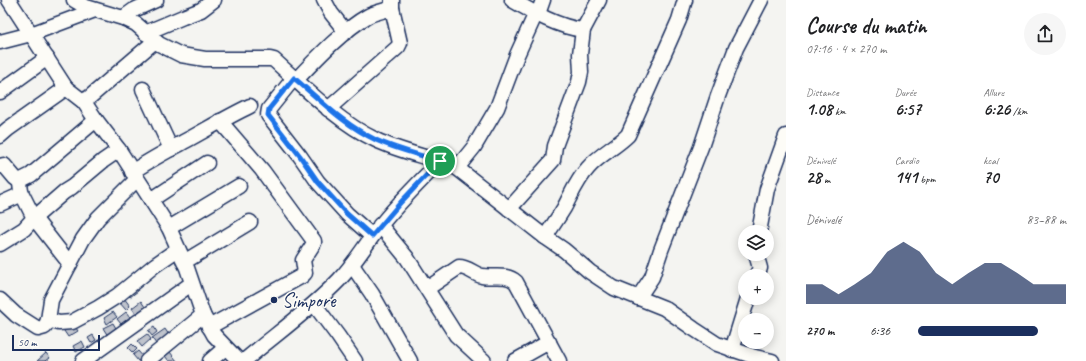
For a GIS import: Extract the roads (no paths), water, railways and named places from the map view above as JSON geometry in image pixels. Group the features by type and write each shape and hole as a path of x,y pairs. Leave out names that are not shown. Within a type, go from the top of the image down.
{"street":[{"path":"9,0 66,88 84,102 119,150 169,228 206,321 214,335 239,361"},
{"path":"124,18 134,10 156,0"},
{"path":"84,102 150,37 183,17 201,10 214,0"},
{"path":"324,0 331,13 346,32"},
{"path":"512,0 573,30 583,30"},
{"path":"456,168 474,147 497,108 517,55 543,0"},
{"path":"509,209 553,160 555,146 581,72 580,54 583,30 599,0"},
{"path":"545,237 588,167 608,150 619,144 628,135 679,20 685,0"},
{"path":"638,298 652,277 701,147 736,48 761,0"},
{"path":"0,42 31,34 86,4 136,24 158,44 181,54 205,59 274,60 328,109 375,139 456,168 564,250 590,272 614,288 664,308 717,344 732,350 772,361"},
{"path":"328,109 398,47 400,43 392,4 369,15 346,32 295,79 269,109 268,115 318,182 347,214 376,231 407,258 428,288 456,335 484,361"},
{"path":"0,92 46,58"},
{"path":"0,136 66,88"},
{"path":"143,89 171,149"},
{"path":"0,300 16,315 38,330 45,327 48,320 51,300 57,286 83,239 98,218 135,175 152,158 250,106"},
{"path":"0,204 20,195 20,186 31,175 96,120"},
{"path":"147,361 206,321 302,276 305,273 302,262 314,243 262,170 220,121"},
{"path":"760,225 767,189 786,136"},
{"path":"0,244 24,229 34,218 64,192 119,150"},
{"path":"244,361 293,323 339,279 352,265 376,231 440,161"},
{"path":"150,200 207,163"},
{"path":"0,166 4,165 15,178 34,218 70,264"},
{"path":"169,228 238,186"},
{"path":"48,320 59,323 72,322 117,296 155,265 181,255 250,222"},
{"path":"352,265 372,294 410,361"},
{"path":"428,288 459,267 464,267 481,276 511,278 516,282 559,361"},
{"path":"84,361 191,284"},
{"path":"314,304 355,361"},
{"path":"732,350 746,305"},
{"path":"515,361 549,342"},
{"path":"210,361 225,348"}],"place":[{"name":"Simpore","path":"274,300"}]}
